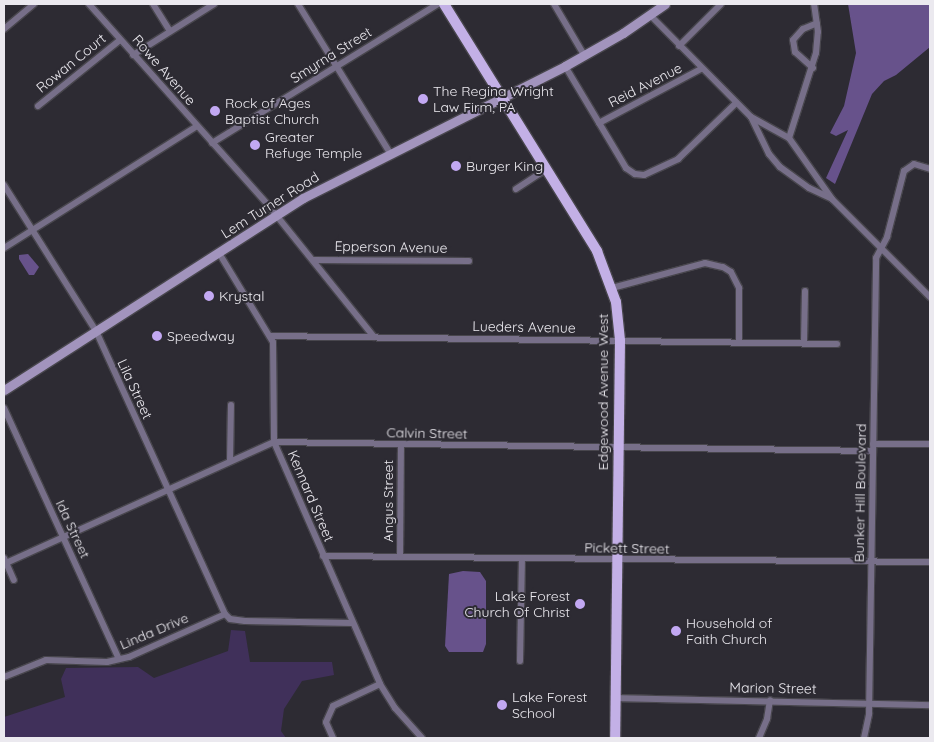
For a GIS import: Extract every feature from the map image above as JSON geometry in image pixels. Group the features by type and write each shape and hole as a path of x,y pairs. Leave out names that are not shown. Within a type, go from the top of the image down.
{"main road":[{"name":"Edgewood Avenue West","path":"444,4 597,251 612,288 620,341 614,738"},
{"name":"Lem Turner Road","path":"4,390 276,215 390,153 565,66 651,16 666,4"}],"street":[{"path":"4,29 34,4"},
{"name":"Rowe Avenue","path":"88,4 276,215 374,337"},
{"path":"153,4 170,31"},
{"path":"133,55 214,4"},
{"path":"298,4 390,153"},
{"name":"Smyrna Street","path":"212,143 438,4"},
{"path":"554,4 584,55"},
{"name":"Reid Avenue","path":"679,46 721,4"},
{"path":"789,138 813,68 817,23 814,4"},
{"path":"651,16 701,69 751,117 789,138 832,199 930,297"},
{"path":"813,68 794,52 793,40 803,29 817,23"},
{"name":"Rowan Court","path":"38,106 120,40"},
{"path":"565,66 626,168 635,174 644,175 678,159 736,103"},
{"name":"Reid Avenue","path":"599,123 701,69"},
{"path":"751,117 769,154 780,167 808,188 832,199"},
{"path":"4,248 197,126"},
{"name":"Bunker Hill Boulevard","path":"864,738 870,703 876,258 882,248 904,171 914,164 930,169"},
{"path":"516,189 547,169"},
{"name":"Lila Street","path":"4,185 96,331 227,616"},
{"name":"Kennard Street","path":"219,253 270,336 274,349 274,442 380,684 395,708 422,738"},
{"name":"Epperson Avenue","path":"312,260 469,261"},
{"path":"612,288 705,263 723,267 731,272 739,288 739,342"},
{"path":"804,290 804,343"},
{"name":"Lueders Avenue","path":"270,336 837,344"},
{"path":"230,461 231,405"},
{"name":"Ida Street","path":"4,408 119,659"},
{"name":"Calvin Street","path":"5,560 63,537 274,442 401,446 873,451"},
{"path":"873,444 930,444"},
{"name":"Angus Street","path":"400,557 401,446"},
{"name":"Pickett Street","path":"323,556 930,562"},
{"path":"520,661 522,558"},
{"path":"5,560 14,580"},
{"name":"Linda Drive","path":"4,676 46,660 119,659 227,616 352,623"},
{"path":"333,738 326,722 333,706 380,684"},
{"name":"Marion Street","path":"615,698 930,705"},
{"path":"759,738 768,720 770,700"}],"shaded area":[{"path":"848,4 930,4 930,47 896,75 884,81 872,94 835,184 826,178 848,130 836,136 830,133 844,106 856,53"},
{"path":"28,254 39,267 34,275 29,275 19,259 19,255"},
{"path":"463,571 480,572 486,581 486,644 483,652 449,652 445,646 449,574"},
{"path":"231,630 245,631 250,662 332,662 334,675 302,681 284,709 281,731 286,738 4,738 4,717 65,697 61,679 66,668 138,667 154,678 228,651"}],"place":[{"name":"The Regina Wright Law Firm, PA","path":"423,99"},
{"name":"Rock of Ages Baptist Church","path":"215,111"},
{"name":"Greater Refuge Temple","path":"255,145"},
{"name":"Burger King","path":"456,166"},
{"name":"Krystal","path":"209,296"},
{"name":"Speedway","path":"157,336"},
{"name":"Lake Forest Church Of Christ","path":"580,604"},
{"name":"Household of Faith Church","path":"676,631"},
{"name":"Lake Forest School","path":"502,705"}]}
